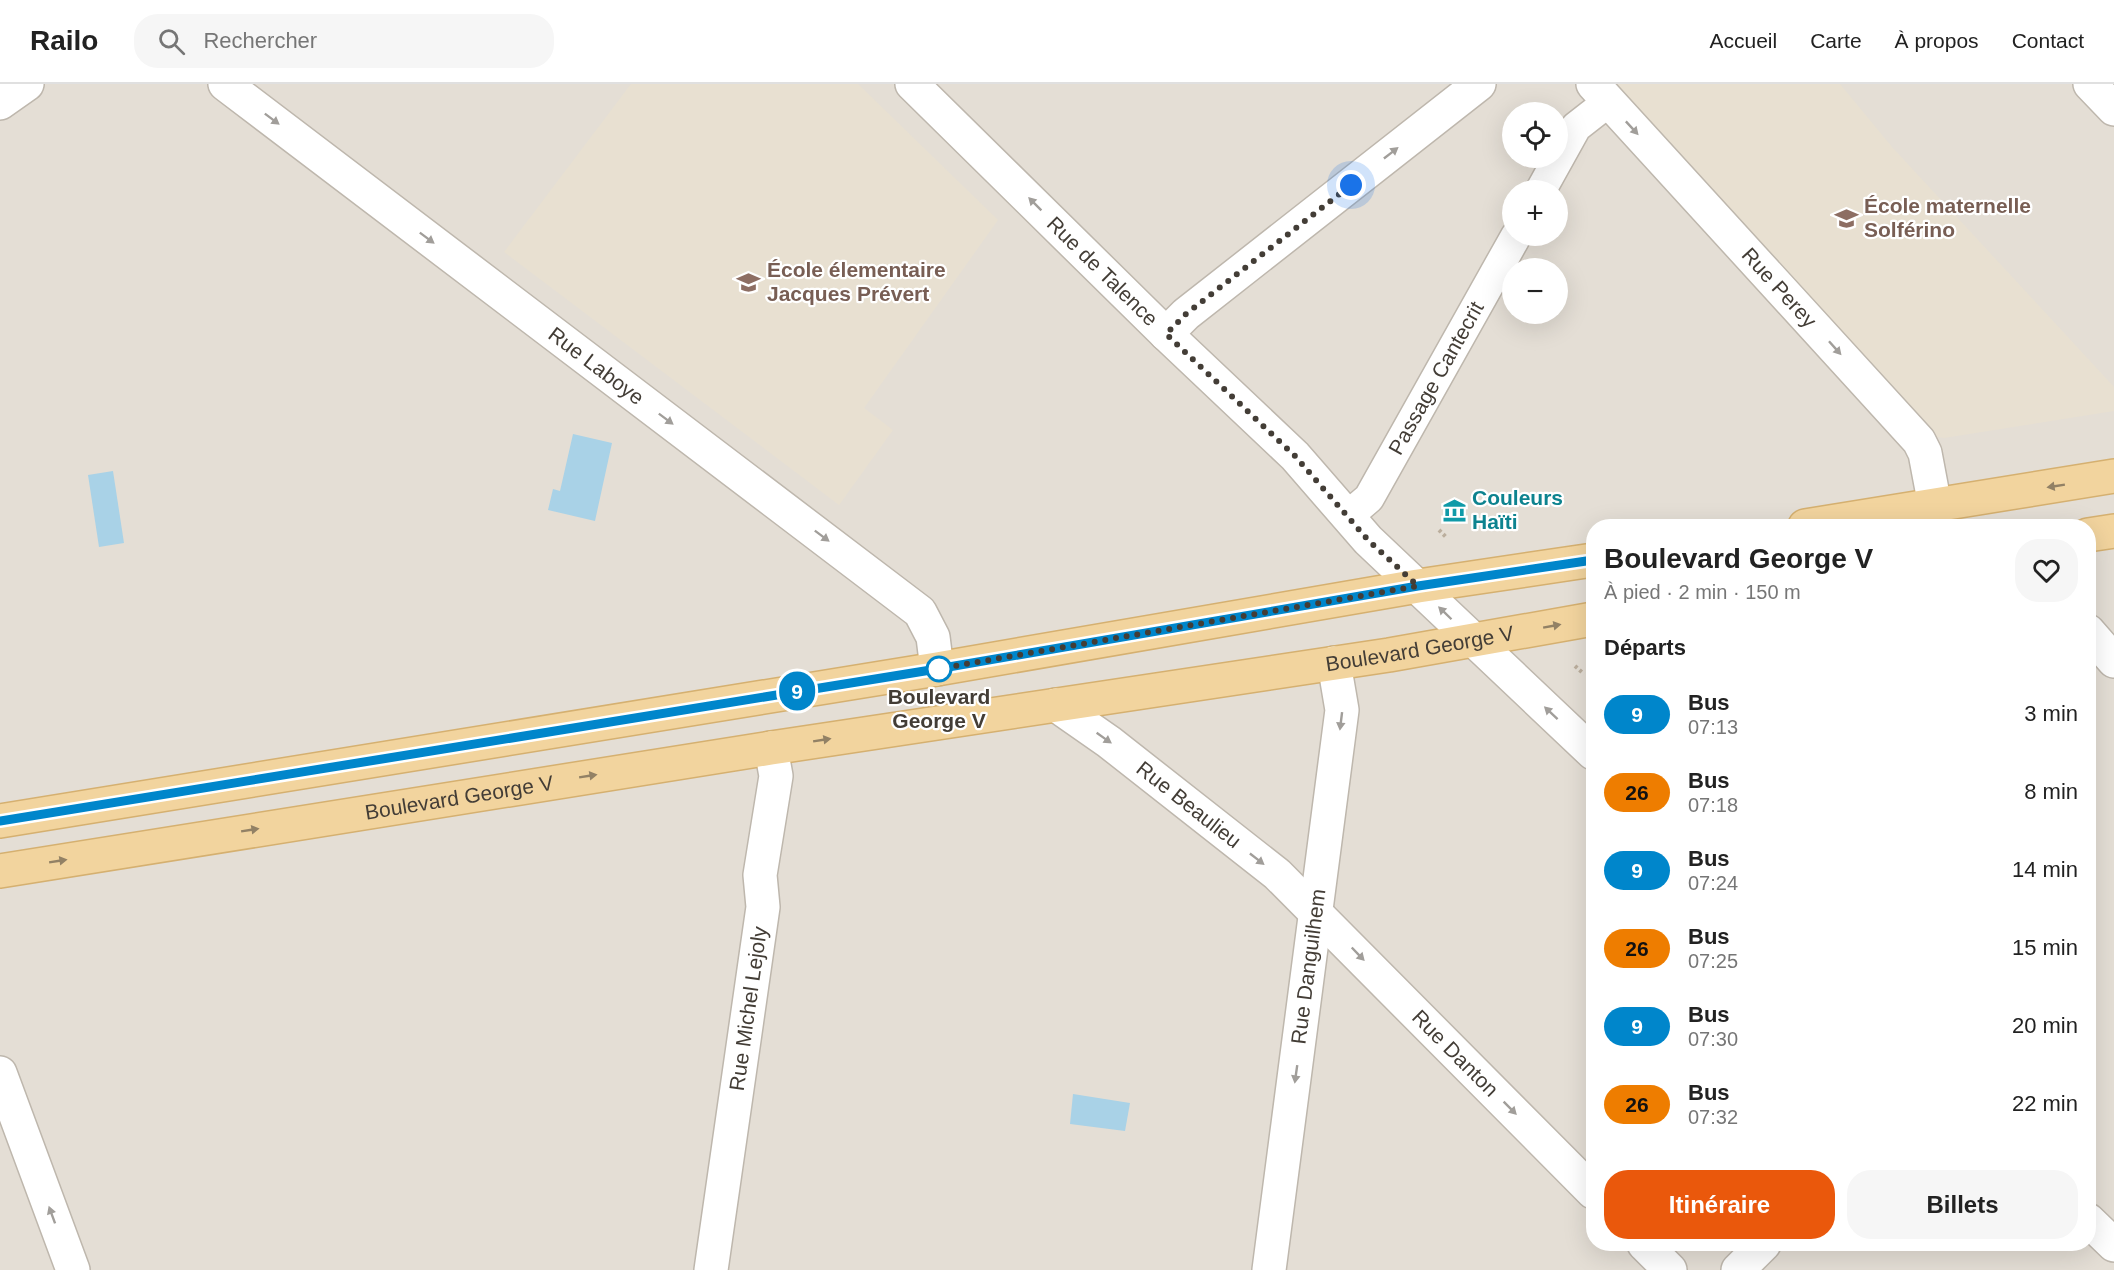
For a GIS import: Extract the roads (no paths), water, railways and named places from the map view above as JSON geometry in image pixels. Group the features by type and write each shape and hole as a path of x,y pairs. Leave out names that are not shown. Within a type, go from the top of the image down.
{"main road":[{"path":"1850,519 2114,476"},
{"path":"2096,534 2114,531"},
{"path":"0,821 937,669 1418,586 1586,561"},
{"name":"Boulevard George V","path":"0,871 771,748 1334,663 1586,620"}],"street":[{"path":"0,103 27,84"},
{"name":"Rue Laboye","path":"225,84 920,612 933,637 937,669"},
{"name":"Rue de Talence","path":"912,84 1166,334 1295,456 1368,540 1586,746"},
{"path":"1166,334 1186,314 1479,84"},
{"path":"2090,84 2114,109"},
{"path":"1547,180 1576,127 1601,93"},
{"name":"Rue Perey","path":"1601,93 1919,441 1925,453 1935,506"},
{"name":"Passage Cantecrit","path":"1348,516 1369,498 1510,246"},
{"path":"2096,640 2114,661"},
{"name":"Rue Danguilhem","path":"1269,1270 1318,912 1342,710 1334,663"},
{"name":"Rue Beaulieu","path":"1056,705 1109,742 1269,868 1318,912"},
{"name":"Rue Michel Lejoly","path":"711,1270 764,907 760,875 776,777 771,748"},
{"name":"Rue Danton","path":"1318,912 1586,1185"},
{"path":"0,1073 73,1270"},
{"path":"2096,1228 2114,1245"},
{"path":"1651,1251 1670,1270"},
{"path":"1738,1270 1757,1251"}],"water":[{"path":"573,434 612,443 595,521 548,510 553,489 560,491"},
{"path":"113,471 124,543 99,547 88,475"},
{"path":"1073,1094 1130,1103 1125,1131 1070,1124"}],"place":[{"name":"École maternelle Solférino","path":"1846,218"},
{"name":"École élementaire Jacques Prévert","path":"749,282"},
{"name":"Couleurs Haïti","path":"1454,510"},
{"name":"Boulevard George V","path":"939,669"}]}
